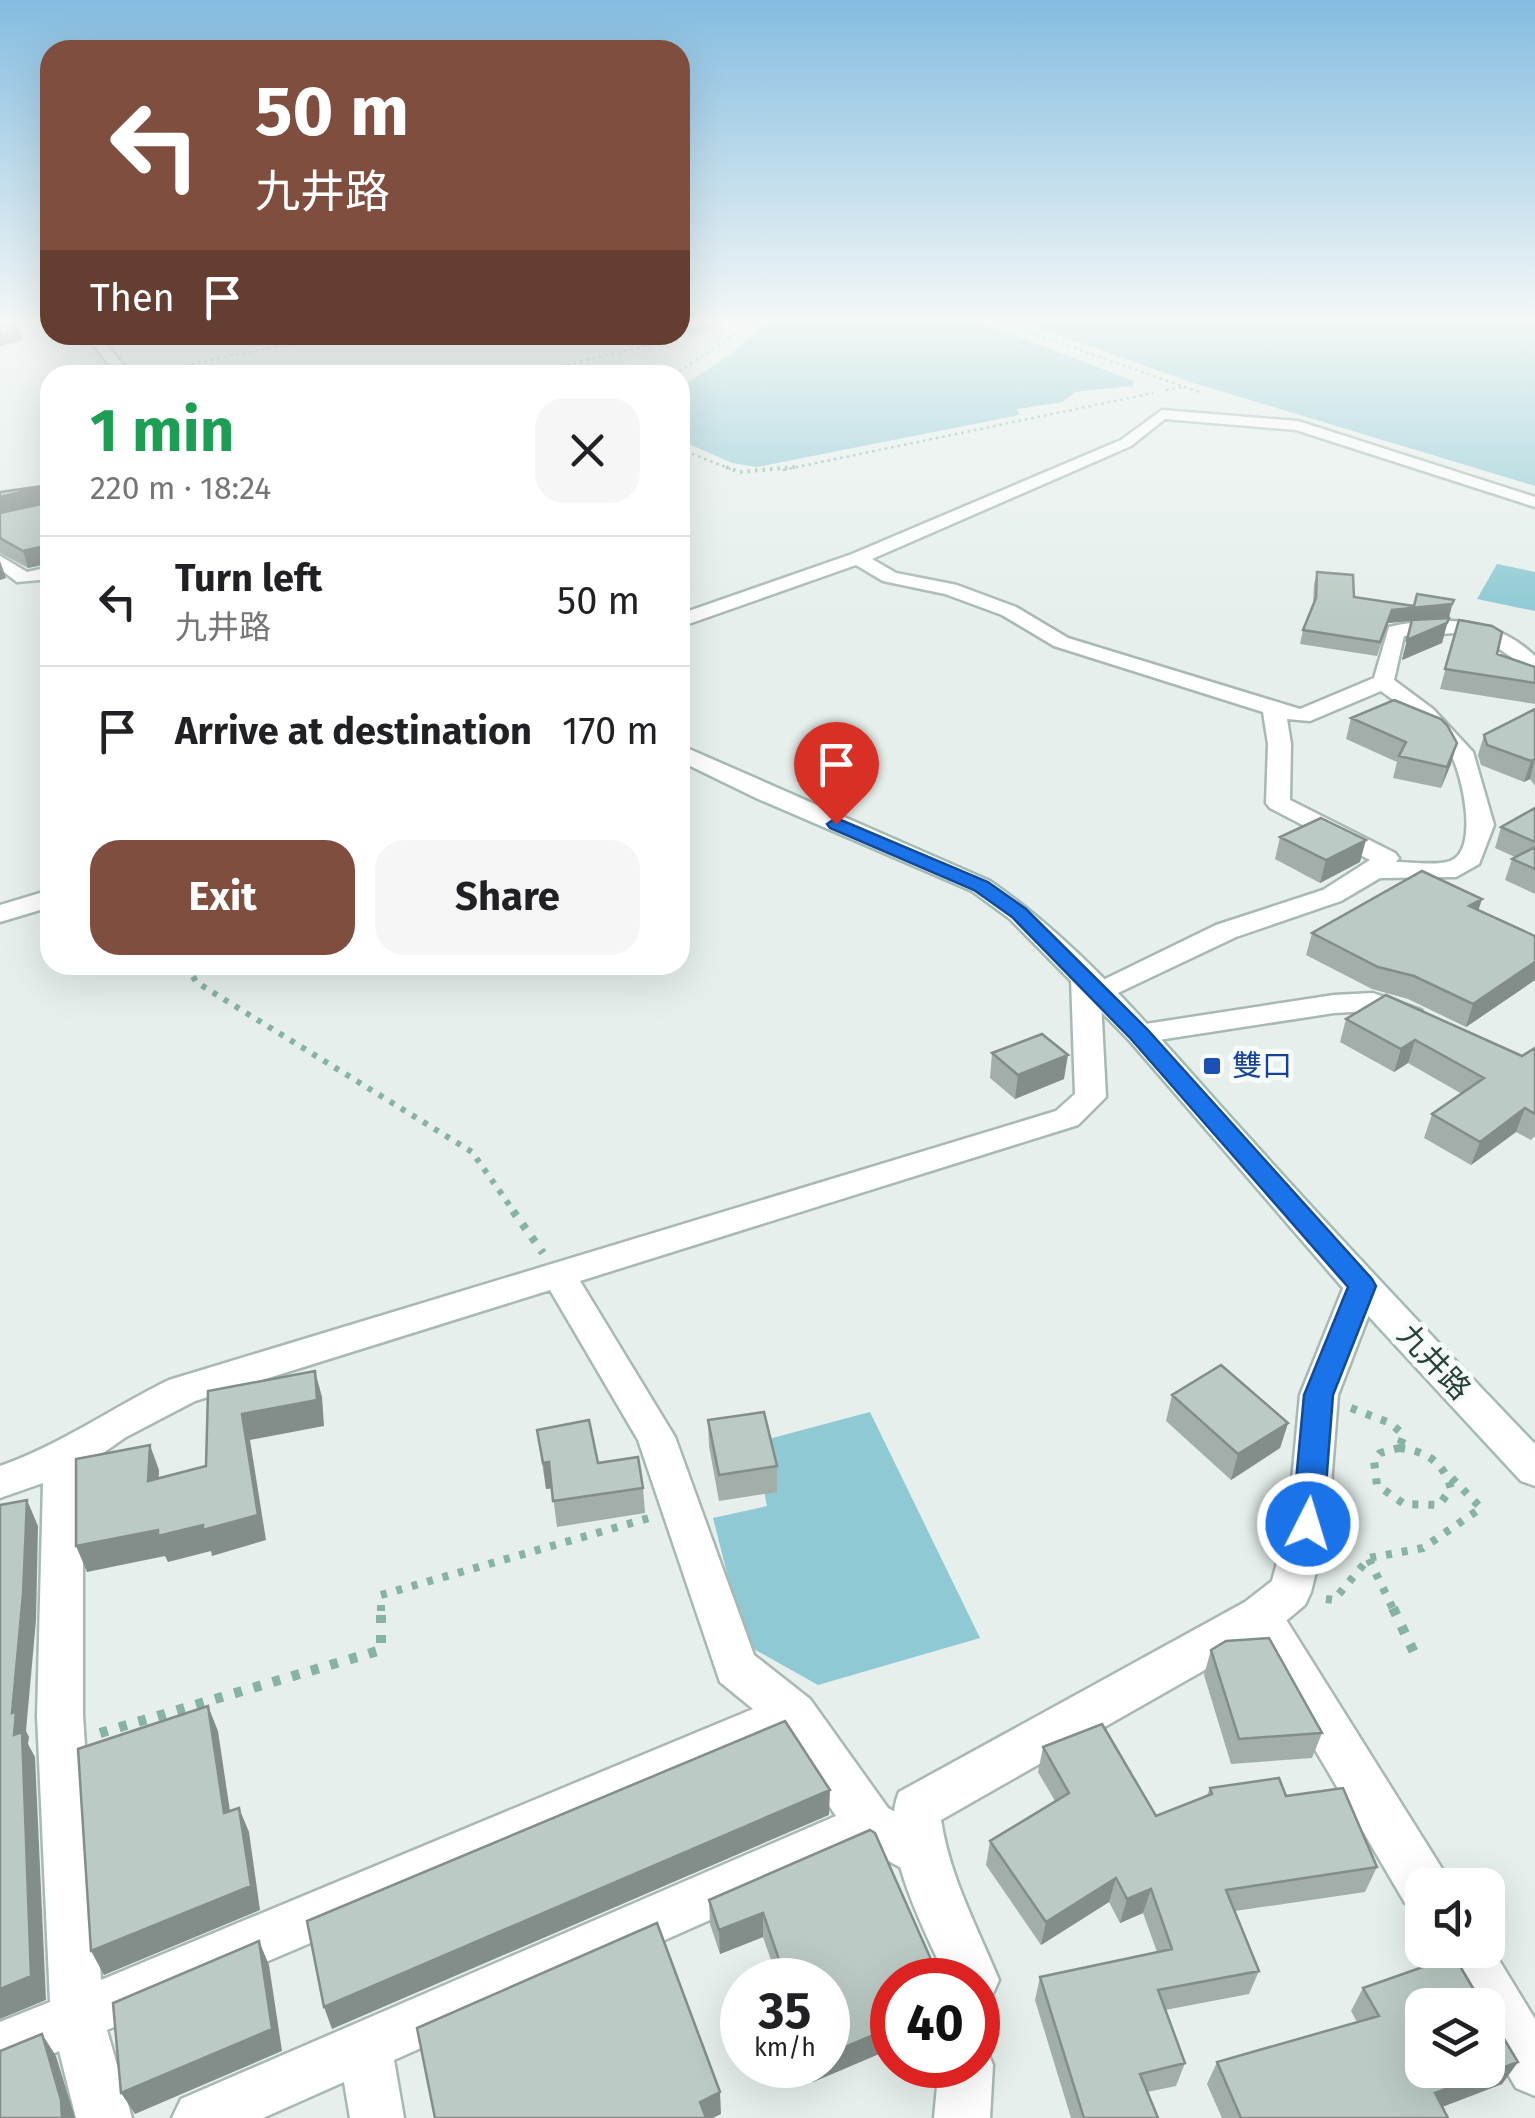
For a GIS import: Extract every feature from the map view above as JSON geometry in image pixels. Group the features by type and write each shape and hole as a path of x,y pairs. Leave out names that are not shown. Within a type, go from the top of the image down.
{"street":[{"path":"690,617 858,558 1126,443 1156,419"},
{"path":"1217,419 1298,426 1535,502"},
{"path":"858,558 890,576 950,589 1009,612 1060,642 1302,716 1383,682 1390,668 1390,643 1396,631 1520,630"},
{"path":"0,562 24,578 40,575"},
{"path":"1489,630 1510,642 1535,666"},
{"path":"1376,870 1456,870 1470,860 1482,825 1462,752 1425,714 1383,682"},
{"path":"0,1482 62,1460 112,1426 182,1390 1067,1118 1092,1098 1092,985 1226,931 1332,898 1376,870 1386,858 1278,803 1277,771 1283,738 1273,708"},
{"name":"九井路","path":"690,757 764,793 981,886 1019,913 1139,1034 1362,1286 1535,1470"},
{"path":"0,914 40,901"},
{"path":"1139,1034 1353,1003 1396,1008 1430,1025"},
{"path":"558,1274 656,1437 736,1668 794,1714 871,1825 922,1855"},
{"path":"963,1958 922,1855 916,1808 1275,1604 1308,1524 1319,1395 1362,1286"},
{"path":"62,1460 60,1716 77,2018 104,2118"},
{"path":"1275,1604 1415,1868"},
{"path":"0,2049 794,1714"},
{"path":"200,2118 871,1825"},
{"path":"1474,1968 1535,2069"},
{"path":"365,2044 377,2118"},
{"path":"962,2118 964,2088"}],"path":[{"path":"690,453 739,472 776,471 1029,419"},
{"path":"192,975 196,982 472,1152 558,1274"},
{"path":"1319,1395 1390,1423 1404,1435 1400,1448"},
{"path":"1275,1604 1334,1600 1369,1558 1423,1548 1481,1508 1446,1472 1426,1454 1400,1448 1380,1454 1372,1471 1376,1482 1393,1500 1421,1508 1439,1505 1451,1490 1446,1472"},
{"path":"60,1716 94,1735 381,1650 381,1595 680,1509"},
{"path":"1369,1558 1418,1661"}],"water":[{"path":"690,419 1000,419 757,467 732,463 690,444"},
{"path":"1312,419 1535,419 1535,486"},
{"path":"1497,564 1535,572 1535,611 1477,599"},
{"path":"870,1412 980,1638 818,1685 745,1644 713,1518 767,1506 754,1443"}],"building":[{"path":"40,486 0,497 0,492"},
{"path":"40,504 40,547 23,551 0,538 0,513"},
{"path":"1317,572 1353,575 1354,597 1414,606 1417,594 1454,600 1452,604 1392,610 1380,642 1303,630 1316,598"},
{"path":"1449,618 1447,623 1407,640 1412,620"},
{"path":"1459,620 1492,626 1502,632 1497,654 1535,667 1535,683 1445,669"},
{"path":"1394,700 1447,725 1457,743 1447,767 1399,756 1406,742 1351,718"},
{"path":"1535,709 1535,759 1531,761 1487,745 1484,735"},
{"path":"1535,808 1535,842 1501,827"},
{"path":"1321,818 1366,840 1326,860 1280,837"},
{"path":"1535,847 1535,869 1512,859"},
{"path":"1422,871 1482,899 1469,906 1535,936 1535,962 1473,1004 1414,976 1378,967 1312,933"},
{"path":"1386,995 1522,1056 1535,1048 1535,1114 1525,1108 1480,1142 1432,1114 1484,1078 1415,1040 1401,1049 1346,1019"},
{"path":"1042,1034 1068,1055 1018,1075 992,1053"},
{"path":"1221,1365 1288,1423 1238,1454 1172,1395"},
{"path":"315,1371 317,1400 242,1414 258,1515 203,1530 203,1525 158,1536 158,1530 76,1546 76,1459 150,1445 148,1481 206,1466 208,1391"},
{"path":"764,1412 777,1466 719,1475 708,1420"},
{"path":"589,1420 598,1463 638,1457 643,1488 553,1501 549,1462 543,1463 537,1430"},
{"path":"27,1500 12,1713 16,1712 14,1735 22,1732 31,1976 0,1989 0,1505"},
{"path":"1269,1638 1322,1733 1239,1739 1211,1650 1226,1641"},
{"path":"208,1706 224,1813 239,1808 251,1886 91,1951 78,1749"},
{"path":"785,1721 830,1790 324,2007 307,1921"},
{"path":"1102,1724 1156,1816 1212,1794 1210,1788 1279,1778 1286,1796 1343,1788 1377,1867 1226,1890 1259,1971 1158,1990 1185,2063 1140,2074 1158,2118 1084,2118 1040,1977 1172,1949 1151,1889 1127,1899 1116,1878 1046,1922 990,1841 1069,1793 1043,1747"},
{"path":"870,1830 875,1833 930,1958 870,1958 870,2036 850,2045 850,1958 778,1958 763,1913 719,1930 709,1900"},
{"path":"657,1923 720,2092 700,2102 706,2118 435,2118 417,2028"},
{"path":"259,1941 272,2029 121,2093 113,2003"},
{"path":"1420,1968 1461,1968 1473,1988 1405,1988 1405,2088 1448,2088 1435,2093 1448,2118 1241,2118 1217,2062 1379,2016 1363,1988"},
{"path":"42,2034 61,2100 62,2118 0,2118 0,2051"},
{"path":"1505,2040 1518,2062 1505,2067"}],"place":[{"name":"雙口","path":"1212,1066"}],"route":[{"path":"836,824 981,886 1019,913 1139,1034 1362,1286 1319,1395 1308,1524"}]}
